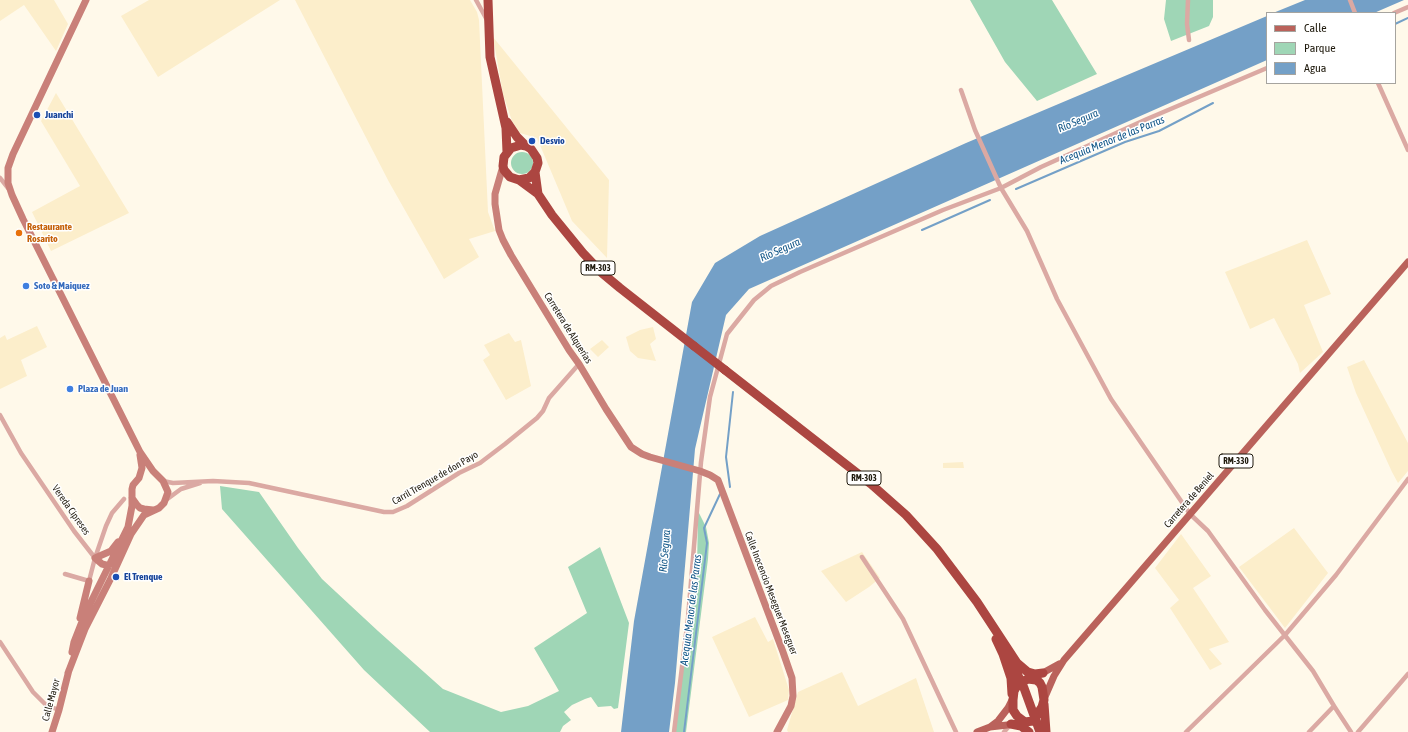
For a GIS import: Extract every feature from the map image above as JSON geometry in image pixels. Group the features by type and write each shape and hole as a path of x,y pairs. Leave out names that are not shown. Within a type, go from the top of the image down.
{"highway":[{"name":"RM-303","path":"488,0 490,57 506,128 506,152 503,166 507,174 538,194 566,233 602,273 871,484 906,515 937,549 982,609"},
{"name":"RM-303","path":"502,109 509,126 526,146 531,149 537,158 537,168 535,172 538,194"},
{"path":"506,152 516,146 526,146"},
{"path":"517,180 528,178 535,172"},
{"path":"982,609 1017,663 1043,690 1046,732"},
{"path":"982,609 1008,667 1011,678 1015,714 1025,726"},
{"path":"1013,700 1016,688 1032,677"},
{"path":"1032,677 1036,718 1040,732"},
{"path":"1011,724 1025,726 1031,722 1036,718 1044,700"}],"main road":[{"path":"86,0 13,154 8,173 10,189 140,452 157,476 163,481 168,492 166,500 159,508 144,515 139,521 115,562 110,565 102,564 95,558 111,551 128,527"},
{"name":"Carretera de Alquerías","path":"503,166 495,194 496,214 503,240 606,409 631,447 642,454 700,472"},
{"path":"497,186 501,183 517,180"},
{"name":"Carretera de Beniel","path":"1064,660 1408,262"},
{"path":"139,478 142,468 140,452"},
{"name":"Calle Inocencio Meseguer Meseguer","path":"700,472 710,475 718,480 792,678 793,696 791,706 777,732"},
{"path":"74,642 85,614 128,527 132,513 133,485 139,478 145,475 157,476"},
{"path":"132,498 140,508 153,510"},
{"path":"68,673 85,629 111,578 126,543"},
{"path":"68,673 89,581"},
{"path":"1032,677 1064,660"},
{"path":"1044,700 1052,680 1064,660"},
{"name":"Calle Mayor","path":"52,732 68,673"},
{"path":"990,727 998,720 1013,700"},
{"path":"977,732 990,727 1011,724"}],"street":[{"path":"476,0 489,24"},
{"path":"1188,0 1187,24 1189,40"},
{"path":"1350,0 1355,12"},
{"path":"1396,12 1408,7"},
{"path":"674,732 688,618 700,472 710,397 727,334 754,300 771,286 800,272 943,210 1001,188 1041,167 1147,119 1266,68"},
{"path":"1378,84 1408,150"},
{"path":"961,90 975,130 1001,188 1027,231 1057,299 1111,399 1190,514 1208,531 1265,610 1313,671 1351,732"},
{"path":"0,178 10,189"},
{"name":"Carril Trenque de don Payo","path":"213,481 249,483 384,512 393,512 407,506 459,473 480,463 505,444 537,418 543,411 550,398 579,364"},
{"name":"Vereda Cipreses","path":"0,415 21,453 95,558"},
{"path":"1186,732 1284,635 1336,575 1408,479"},
{"path":"163,481 184,483 213,481"},
{"path":"166,500 189,486 213,481"},
{"name":"Vereda Cipreses","path":"95,558 112,513 124,499"},
{"path":"862,557 903,619 956,732"},
{"path":"65,574 89,581 95,558"},
{"path":"0,642 33,692 46,704 59,710"},
{"path":"1358,732 1408,674"},
{"path":"1309,732 1334,706"},
{"path":"1004,732 1011,724"}],"shaded area":[{"path":"0,0 54,0 68,24 56,51 24,5 0,21"},
{"path":"149,0 280,0 158,77 121,16"},
{"path":"295,0 470,0 477,12 479,20 488,212 495,231 469,239 479,257 444,279 389,182"},
{"path":"493,37 609,180 607,258 572,221 537,138 520,133 512,121 503,94"},
{"path":"56,93 129,213 51,251 32,212 80,186 41,121"},
{"path":"1307,240 1331,294 1304,305 1323,352 1300,373 1298,364 1274,318 1250,329 1225,272"},
{"path":"37,326 47,347 21,360 27,376 0,389 0,338 5,335 7,340"},
{"path":"653,327 656,339 650,344 656,361 638,358 630,351 626,337 640,330"},
{"path":"509,333 515,342 521,340 531,386 506,400 483,360 490,355 484,345"},
{"path":"602,340 609,347 598,357 590,349"},
{"path":"1364,360 1408,443 1408,471 1398,483 1356,393 1347,367"},
{"path":"963,462 964,468 943,468 943,463"},
{"path":"1294,528 1328,573 1285,628 1239,567"},
{"path":"1181,534 1211,576 1193,588 1229,642 1209,649 1222,664 1210,670 1170,608 1179,600 1155,568"},
{"path":"862,552 880,578 846,602 821,571"},
{"path":"755,617 768,642 773,639 789,690 788,700 749,717 712,637"},
{"path":"842,672 858,706 916,678 934,732 788,732 787,730 798,692"}],"green space":[{"path":"970,0 1052,0 1097,74 1037,101 1005,62"},
{"path":"1166,0 1213,0 1213,17 1209,26 1171,41 1164,19"},
{"path":"522,152 530,155 533,163 530,171 522,174 514,171 511,163 514,155"},
{"path":"220,486 259,492 298,548 322,579 378,631 443,689 501,712 528,706 559,691 534,648 587,613 568,567 600,547 629,623 618,708 614,709 611,706 598,707 591,697 585,699 572,705 564,712 571,720 563,726 560,732 430,732 364,670 222,509"},
{"path":"698,511 706,527 709,543 708,559 686,732 674,732 680,679 697,570"}],"water":[{"path":"1305,0 1404,0 1376,12 1275,12"},
{"name":"Río Segura","path":"1266,16 1266,60 749,289 726,315 695,449 675,683 669,732 621,732 634,621 692,302 715,263 760,236 966,143"}],"waterway":[{"name":"Acequia Menor de las Parras","path":"1396,24 1408,18"},
{"name":"Acequia Menor de las Parras","path":"1016,189 1125,142 1159,131 1213,103"},
{"name":"Acequia Menor de las Parras","path":"922,230 990,200"},
{"name":"Acequia Menor de las Parras","path":"730,487 726,457 733,392"},
{"name":"Acequia Menor de las Parras","path":"684,732 707,543 704,528 720,494"}],"place":[{"name":"Juanchi","path":"37,115"},
{"name":"Desvio","path":"532,141"},
{"name":"Restaurante Rosarito","path":"19,233"},
{"name":"Soto & Maiquez","path":"26,286"},
{"name":"Plaza de Juan","path":"70,389"},
{"name":"El Trenque","path":"116,577"}]}
